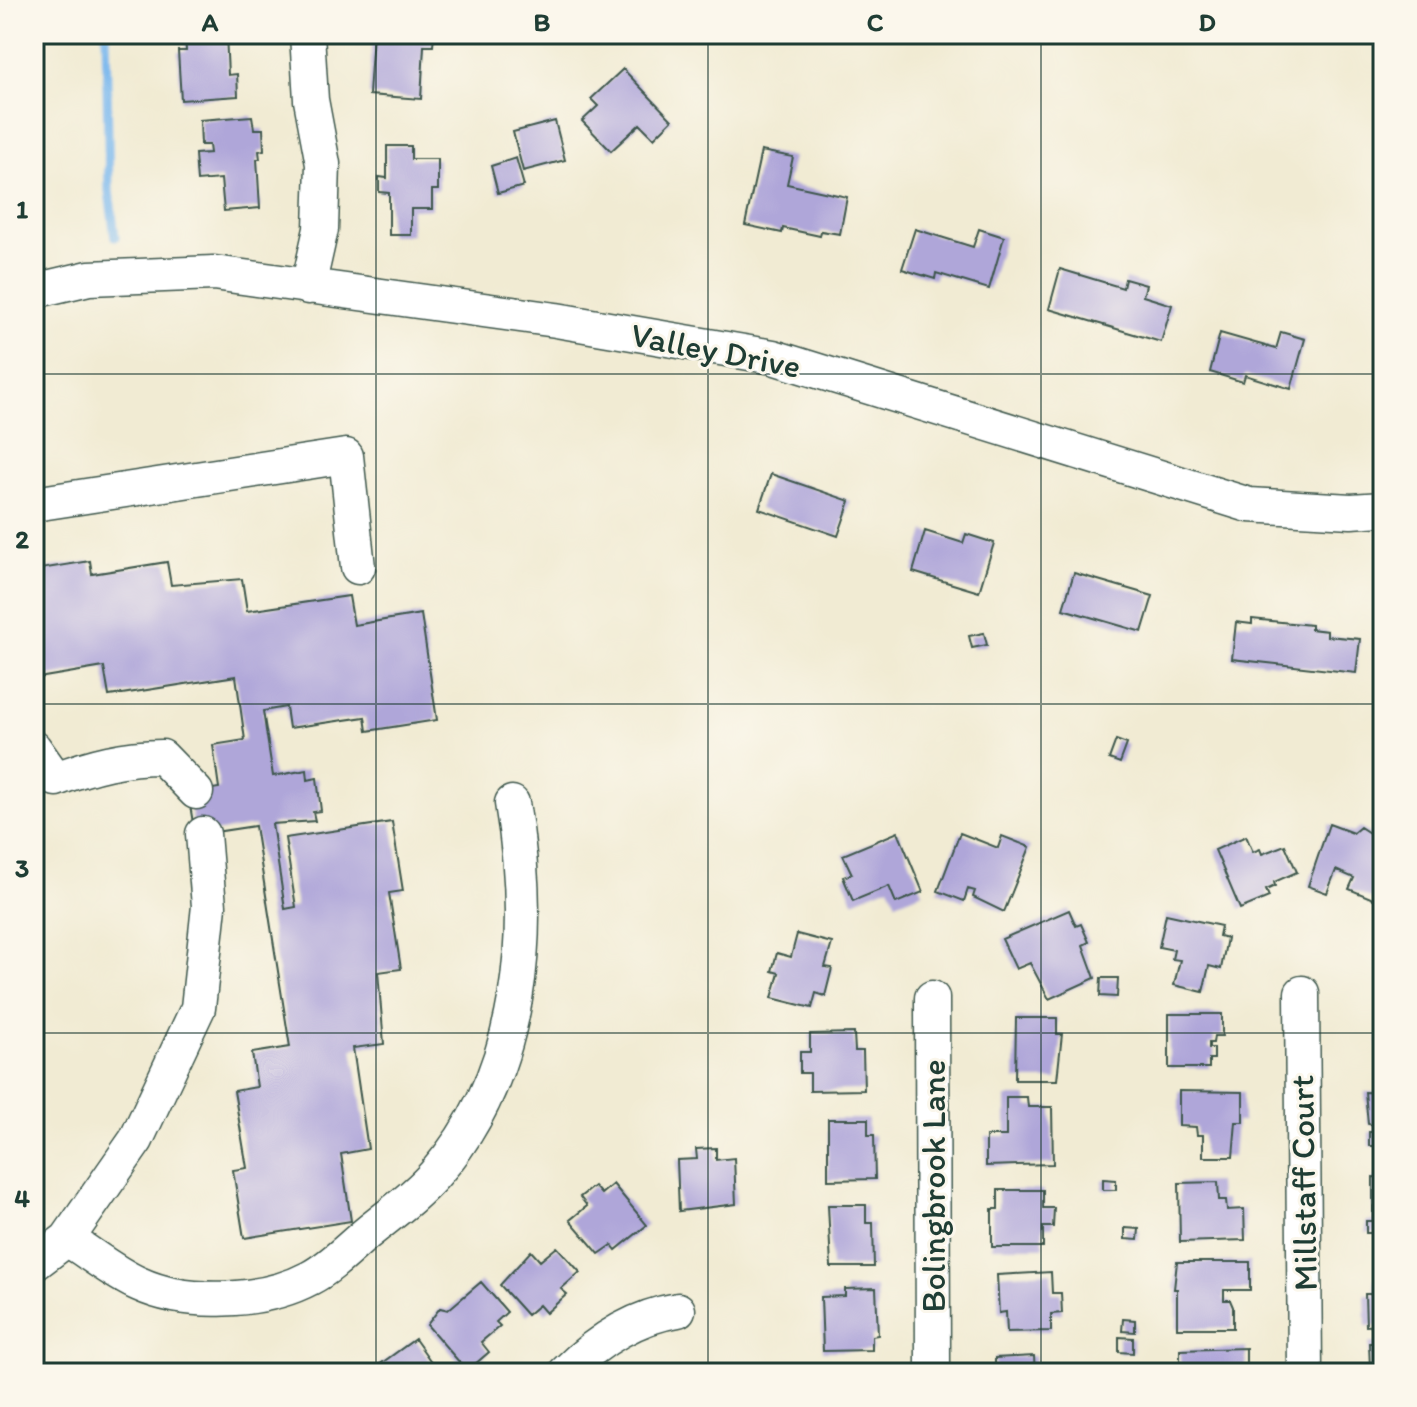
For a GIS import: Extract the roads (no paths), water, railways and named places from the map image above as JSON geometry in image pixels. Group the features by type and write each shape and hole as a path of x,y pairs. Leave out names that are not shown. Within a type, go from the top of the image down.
{"street":[{"path":"307,34 311,100 323,164 321,229 308,287"},
{"name":"Valley Drive","path":"34,291 89,278 214,273 556,320 773,357 1249,505 1351,511 1383,509"},
{"path":"34,504 346,456 358,567"},
{"path":"34,748 56,779 92,764 133,757 162,757 196,792"},
{"path":"67,1239 139,1284 175,1294 220,1299 272,1291 310,1278 435,1174 488,1097 506,1042 524,946 520,850 512,803"},
{"path":"34,1264 67,1239 136,1140 198,1008 209,906 203,834"},
{"name":"Millstaff Court","path":"1302,993 1305,1373"},
{"name":"Bolingbrook Lane","path":"932,998 933,1373"},
{"path":"565,1373 584,1354 644,1315 678,1310"}],"waterway":[{"path":"106,34 109,191 115,237"}]}
